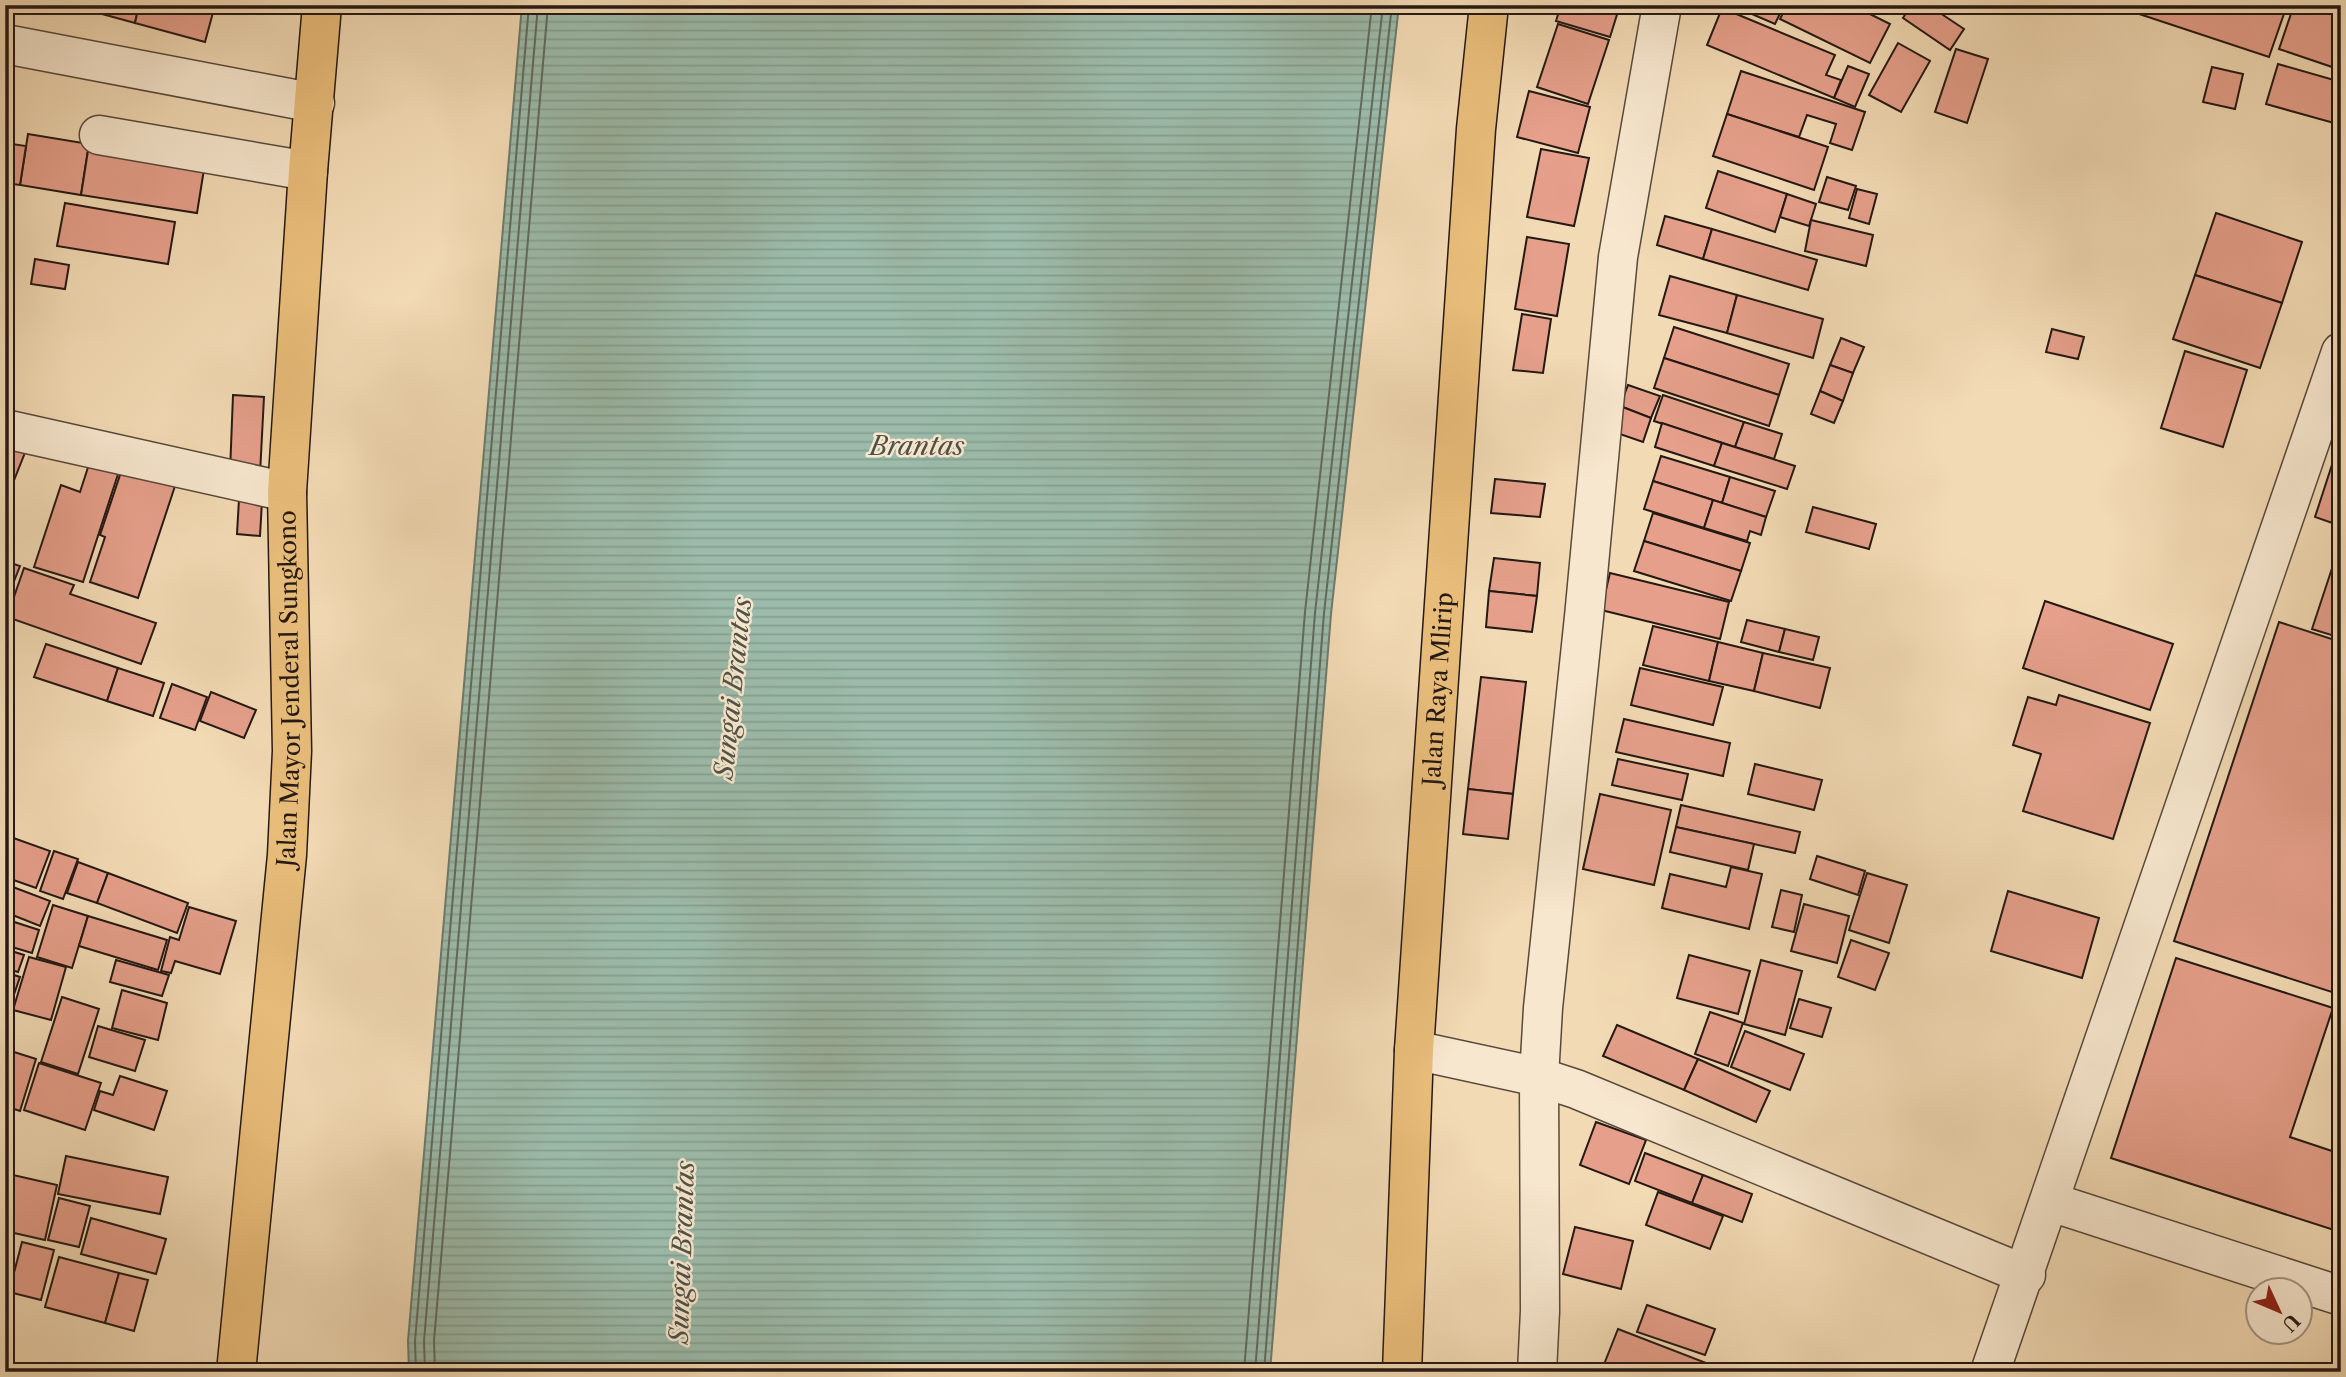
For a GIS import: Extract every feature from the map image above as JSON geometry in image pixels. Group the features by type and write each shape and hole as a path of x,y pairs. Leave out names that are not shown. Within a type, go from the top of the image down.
{"main road":[{"name":"Jalan Mayor Jenderal Sungkono","path":"236,1372 287,855 292,751 287,492 322,5"},
{"name":"Jalan Raya Mlirip","path":"1402,1372 1414,1050 1475,143 1489,5"}],"street":[{"path":"1538,1372 1539,1077 1543,1008 1618,257 1662,5"},
{"path":"5,44 315,103"},
{"path":"99,135 308,171"},
{"path":"1990,1372 2051,1202 2341,352"},
{"path":"5,429 287,492"},
{"path":"1414,1050 1539,1077 1576,1089 2025,1275"},
{"path":"2051,1202 2341,1296"}],"water":[{"name":"Brantas","path":"522,5 1399,5 1331,614 1270,1372 409,1372 408,1341"}],"building":[{"path":"81,5 139,5 135,23 80,8"},
{"path":"139,5 215,5 205,42 135,23"},
{"path":"1561,5 1620,5 1610,37 1556,21"},
{"path":"1731,5 1784,5 1775,24"},
{"path":"1787,5 1852,5 1890,24 1870,63 1780,19"},
{"path":"1911,5 1928,5 1964,29 1950,50 1903,18"},
{"path":"2112,5 2287,5 2269,57"},
{"path":"2294,5 2341,5 2341,70 2279,49"},
{"path":"1722,8 1835,55 1826,75 1841,80 1834,98 1707,45"},
{"path":"1558,24 1609,40 1588,104 1537,87"},
{"path":"1898,43 1930,61 1901,112 1869,95"},
{"path":"1956,49 1988,59 1967,123 1935,112"},
{"path":"2278,64 2341,82 2341,125 2266,104"},
{"path":"1848,66 1869,74 1855,107 1834,98"},
{"path":"2212,67 2243,74 2235,109 2203,102"},
{"path":"1741,71 1865,112 1852,150 1830,143 1836,124 1807,115 1799,137 1727,114"},
{"path":"1529,91 1590,107 1578,153 1517,137"},
{"path":"1727,114 1828,147 1814,190 1713,156"},
{"path":"28,134 89,144 81,195 20,185"},
{"path":"5,143 26,146 20,185 5,183"},
{"path":"89,144 205,163 197,213 81,195"},
{"path":"1541,149 1589,158 1574,226 1527,217"},
{"path":"1718,171 1787,194 1775,232 1706,208"},
{"path":"1827,177 1856,186 1848,210 1819,202"},
{"path":"1857,189 1877,194 1869,224 1849,218"},
{"path":"1787,194 1816,204 1809,226 1780,217"},
{"path":"65,203 175,222 168,264 57,246"},
{"path":"2216,213 2302,242 2282,303 2195,275"},
{"path":"1665,216 1712,229 1703,259 1657,245"},
{"path":"1811,220 1873,235 1866,266 1805,251"},
{"path":"1712,229 1817,260 1808,290 1703,259"},
{"path":"1527,237 1569,244 1557,316 1515,309"},
{"path":"35,259 69,265 65,289 31,284"},
{"path":"2195,275 2282,303 2260,368 2173,339"},
{"path":"1670,276 1737,295 1727,333 1659,315"},
{"path":"1737,295 1823,319 1813,358 1727,333"},
{"path":"1522,314 1551,319 1543,373 1513,370"},
{"path":"1674,327 1789,364 1779,395 1664,358"},
{"path":"2052,329 2084,337 2078,359 2046,352"},
{"path":"1841,338 1864,347 1853,373 1830,365"},
{"path":"2185,351 2247,370 2223,447 2161,428"},
{"path":"1664,358 1779,395 1769,426 1654,388"},
{"path":"1830,365 1853,373 1843,401 1820,391"},
{"path":"1628,385 1660,396 1651,418 1620,406"},
{"path":"1820,391 1843,401 1834,423 1811,414"},
{"path":"233,395 264,397 260,474 230,472"},
{"path":"1663,395 1744,422 1735,447 1654,421"},
{"path":"1620,406 1651,418 1643,442 1611,431"},
{"path":"1744,422 1782,434 1774,459 1735,447"},
{"path":"1662,423 1722,443 1714,466 1655,447"},
{"path":"2341,437 2341,526 2315,517"},
{"path":"5,442 26,450 5,503"},
{"path":"1722,443 1795,466 1787,489 1714,466"},
{"path":"92,455 121,465 83,582 34,567 61,485 80,492"},
{"path":"1661,456 1730,477 1722,503 1653,481"},
{"path":"124,463 177,480 138,598 90,582 105,537 100,535"},
{"path":"1730,477 1775,491 1766,517 1722,503"},
{"path":"1495,479 1545,484 1540,517 1491,513"},
{"path":"1653,481 1713,500 1704,528 1644,509"},
{"path":"239,499 262,501 260,536 237,534"},
{"path":"1713,500 1766,517 1761,535 1750,531 1747,541 1704,528"},
{"path":"1813,507 1876,524 1869,549 1806,532"},
{"path":"1653,513 1750,543 1741,571 1644,541"},
{"path":"1644,541 1741,571 1731,601 1634,571"},
{"path":"2341,541 2341,638 2312,629"},
{"path":"1494,558 1540,563 1537,596 1489,591"},
{"path":"5,561 20,566 5,604"},
{"path":"24,568 74,585 70,594 156,623 141,664 7,617"},
{"path":"1610,573 1729,602 1720,639 1601,610"},
{"path":"1489,591 1537,596 1532,632 1486,627"},
{"path":"2045,601 2173,644 2150,710 2023,668"},
{"path":"1747,620 1785,629 1779,652 1741,642"},
{"path":"2279,622 2341,642 2341,995 2174,941"},
{"path":"1653,626 1718,642 1709,681 1643,665"},
{"path":"1785,629 1819,637 1813,660 1779,652"},
{"path":"1718,642 1763,653 1754,691 1709,681"},
{"path":"46,644 118,668 107,701 34,677"},
{"path":"1763,653 1830,668 1820,708 1754,691"},
{"path":"118,668 164,683 153,716 107,701"},
{"path":"1640,668 1723,687 1713,725 1631,705"},
{"path":"1481,677 1526,682 1513,794 1468,789"},
{"path":"172,684 207,697 195,730 160,718"},
{"path":"211,692 256,710 244,738 200,721"},
{"path":"2059,695 2150,723 2113,839 2023,811 2041,754 2013,745 2028,697 2056,705"},
{"path":"1624,719 1730,743 1723,776 1616,752"},
{"path":"1618,759 1688,774 1682,800 1612,785"},
{"path":"1755,764 1822,780 1814,810 1748,794"},
{"path":"1468,789 1513,794 1508,839 1463,834"},
{"path":"1600,794 1671,810 1654,885 1583,869"},
{"path":"1681,805 1800,832 1795,853 1676,827"},
{"path":"1676,827 1754,844 1748,870 1670,852"},
{"path":"5,835 50,851 36,888 5,877"},
{"path":"54,851 78,859 63,899 40,891"},
{"path":"1817,856 1865,871 1858,895 1810,879"},
{"path":"78,862 108,873 97,903 67,893"},
{"path":"1731,867 1762,874 1749,929 1662,908 1670,874 1726,887"},
{"path":"108,873 188,903 177,933 97,903"},
{"path":"1867,873 1907,885 1889,943 1849,930"},
{"path":"5,884 50,901 40,926 5,912"},
{"path":"1781,890 1802,895 1794,932 1772,927"},
{"path":"2008,891 2099,918 2082,978 1991,951"},
{"path":"1804,904 1849,916 1837,963 1791,951"},
{"path":"53,905 88,916 72,968 37,957"},
{"path":"189,907 236,921 220,974 175,961 171,973 161,971 170,937 179,940"},
{"path":"88,916 167,940 158,970 79,946"},
{"path":"5,919 39,930 32,953 5,945"},
{"path":"1851,940 1889,953 1875,990 1838,977"},
{"path":"5,949 24,955 18,972 5,968"},
{"path":"1689,955 1750,971 1738,1014 1677,998"},
{"path":"29,957 66,967 51,1020 13,1010"},
{"path":"2176,958 2333,1008 2290,1137 2341,1154 2341,1210 2334,1230 2111,1158"},
{"path":"116,960 169,975 162,996 110,982"},
{"path":"1761,960 1802,971 1785,1035 1744,1024"},
{"path":"5,972 20,977 9,1009 5,1008"},
{"path":"122,990 167,1003 158,1040 112,1028"},
{"path":"62,997 99,1009 78,1074 41,1062"},
{"path":"1799,999 1831,1008 1822,1037 1790,1028"},
{"path":"1710,1012 1743,1023 1728,1066 1695,1054"},
{"path":"1617,1025 1698,1059 1684,1090 1603,1056"},
{"path":"98,1026 145,1040 135,1071 89,1057"},
{"path":"1745,1031 1804,1054 1790,1090 1731,1067"},
{"path":"14,1052 36,1059 20,1111 5,1106 5,1081"},
{"path":"1698,1059 1770,1091 1756,1122 1684,1090"},
{"path":"39,1063 101,1083 85,1130 24,1110"},
{"path":"120,1076 167,1091 154,1130 94,1110 100,1091 113,1095"},
{"path":"1596,1122 1646,1140 1629,1184 1580,1165"},
{"path":"1645,1153 1703,1175 1692,1203 1635,1181"},
{"path":"66,1156 168,1177 160,1214 58,1194"},
{"path":"13,1175 57,1185 45,1240 5,1231 5,1207"},
{"path":"1703,1175 1752,1194 1742,1222 1692,1203"},
{"path":"1658,1192 1723,1216 1710,1249 1646,1225"},
{"path":"59,1198 90,1206 79,1247 48,1240"},
{"path":"91,1218 166,1239 156,1274 81,1254"},
{"path":"1575,1227 1633,1241 1621,1289 1563,1274"},
{"path":"22,1242 54,1250 41,1300 9,1292"},
{"path":"59,1257 119,1273 105,1323 45,1307"},
{"path":"119,1273 148,1280 134,1331 105,1323"},
{"path":"1647,1305 1715,1329 1705,1355 1637,1332"},
{"path":"1618,1329 1714,1366 1712,1372 1601,1372"}],"water label":[{"name":"Sungai Brantas","path":"733,688"},
{"name":"Sungai Brantas","path":"682,1252"}]}
